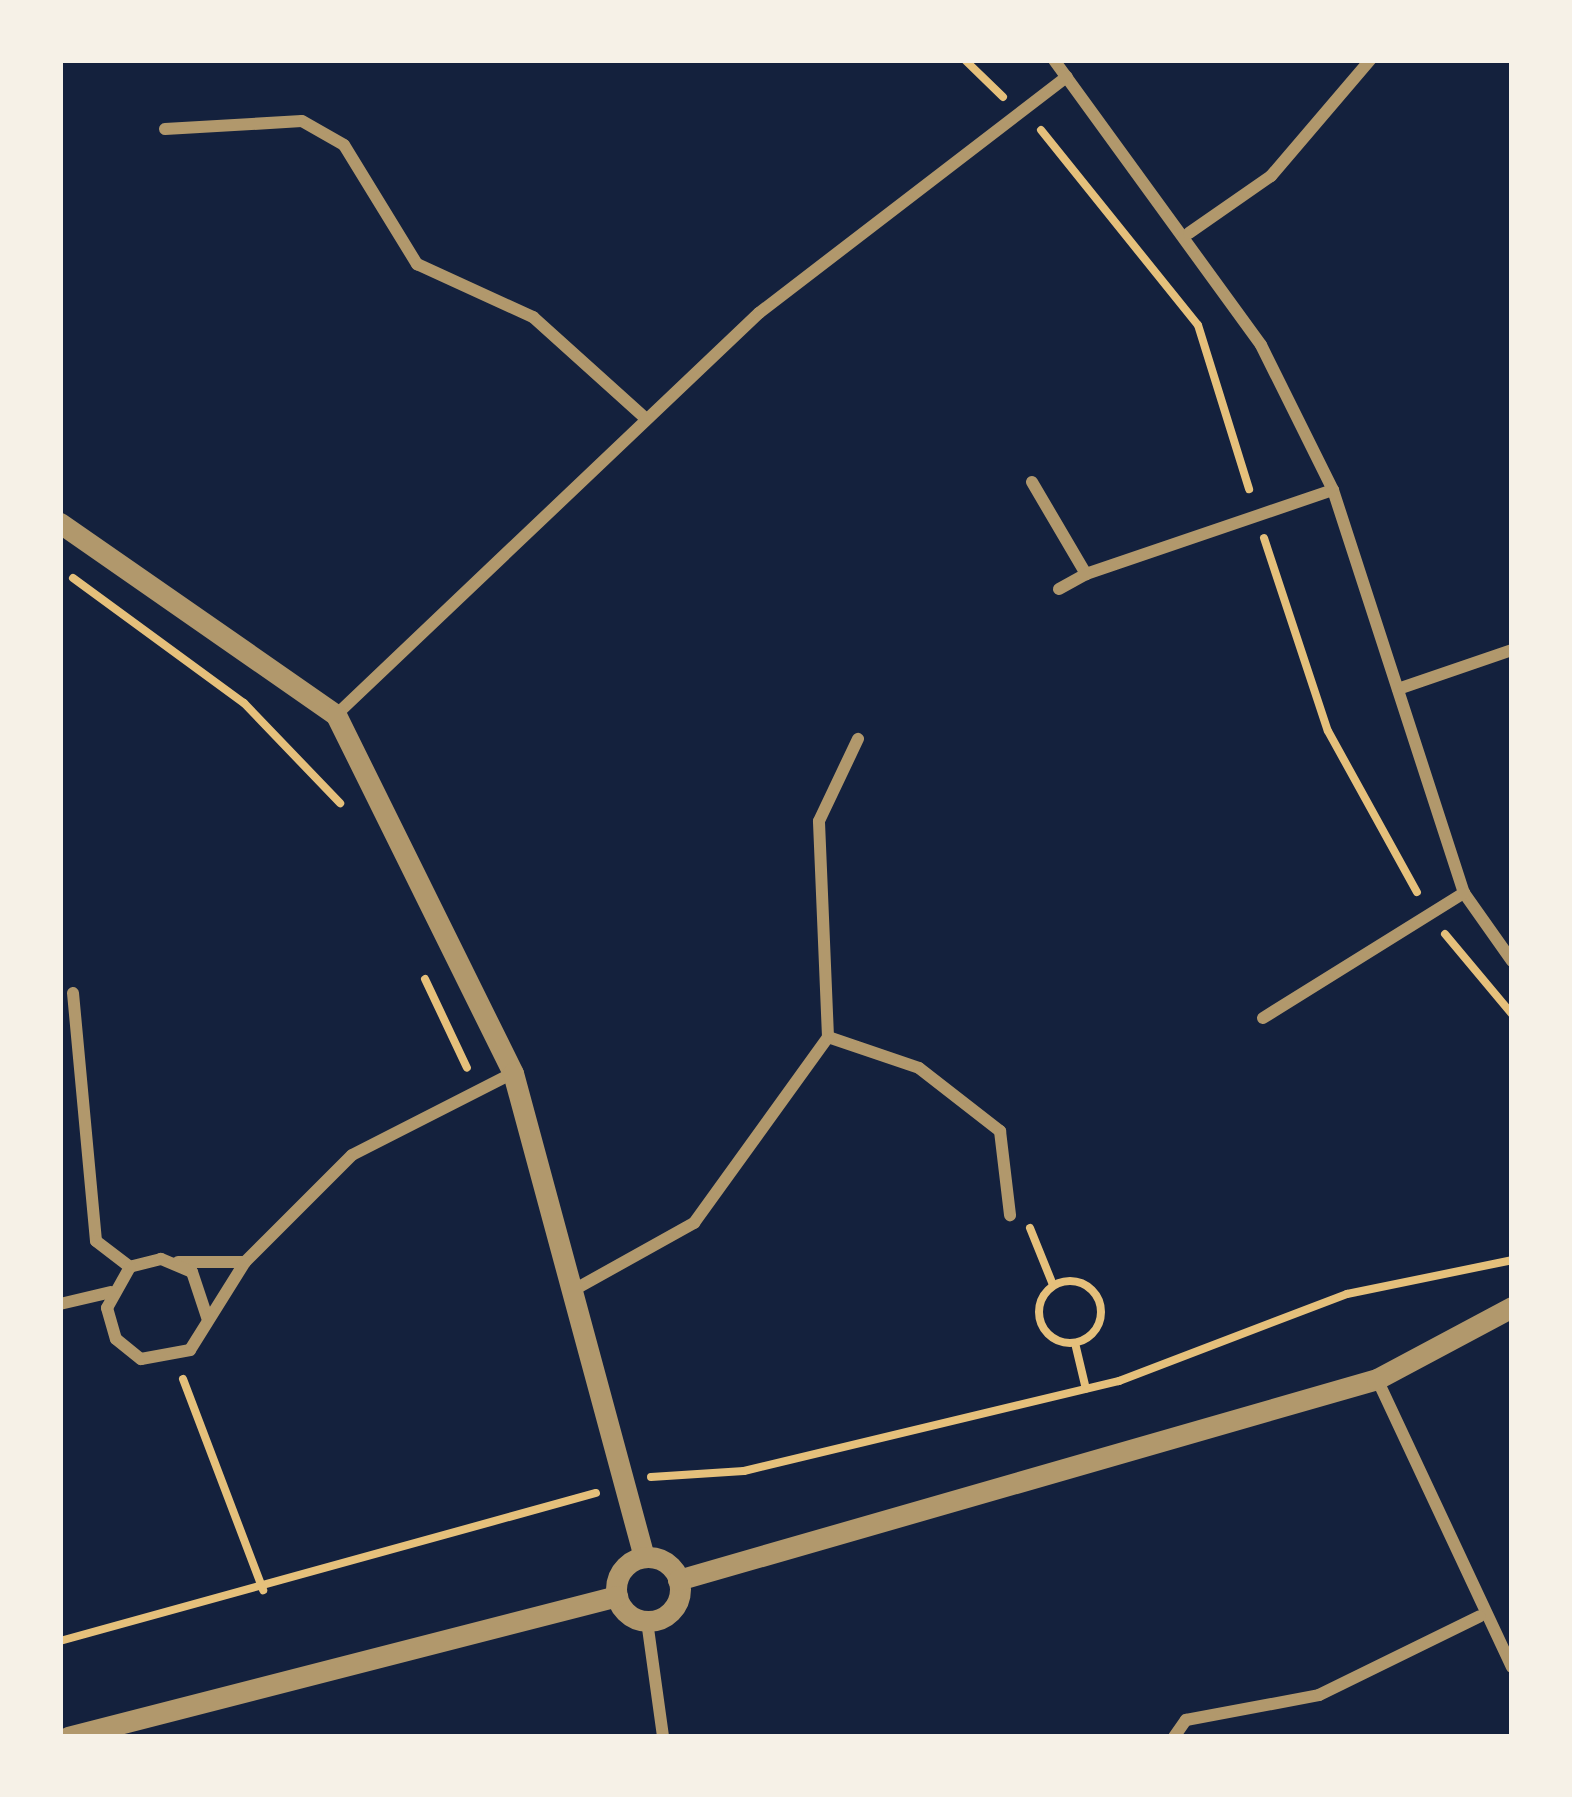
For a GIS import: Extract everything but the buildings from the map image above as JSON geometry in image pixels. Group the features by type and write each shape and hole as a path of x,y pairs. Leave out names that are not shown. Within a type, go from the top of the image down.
{"street":[{"path":"1054,60 1190,233 1333,490 1464,893 1512,962"},
{"path":"1190,233 1270,176 1370,60"},
{"path":"337,715 644,417 759,313 1067,77"},
{"path":"165,129 302,121 344,145 417,264 533,317 644,417"},
{"path":"1032,482 1086,574"},
{"path":"1059,589 1086,574 1333,490"},
{"path":"60,524 337,715 513,1073 580,1287 632,1482 644,1557 678,1580"},
{"path":"1399,688 1512,650"},
{"path":"580,1287 694,1223 828,1037 819,821 858,740"},
{"path":"1263,1018 1464,893"},
{"path":"73,992 96,1241 130,1267 245,1262"},
{"path":"828,1037 920,1068 1000,1131 1010,1215"},
{"path":"130,1267 111,1292 109,1324 127,1351 175,1358 208,1320 245,1262 352,1155 513,1073"},
{"path":"177,1262 203,1286 208,1320"},
{"path":"60,1304 111,1292"},
{"path":"678,1580 1377,1379 1512,1307"},
{"path":"1377,1379 1480,1616 1512,1667"},
{"path":"617,1597 619,1574 644,1557"},
{"path":"646,1621 676,1604 678,1580"},
{"path":"617,1597 646,1621 663,1737"},
{"path":"68,1737 617,1597"},
{"path":"1174,1737 1186,1720 1319,1695 1480,1616"}],"path":[{"path":"60,568 244,703 347,813"},
{"path":"417,963 478,1092"},
{"path":"1010,1215 1041,1236 1053,1286 1041,1323 1075,1342 1086,1389"},
{"path":"60,1641 263,1591 691,1467 744,1471 1086,1389 1347,1294 1512,1260"},
{"path":"1053,1286 1072,1280 1098,1296 1098,1326 1075,1342"},
{"path":"175,1358 263,1591"},
{"path":"574,1499 589,1475"}]}
